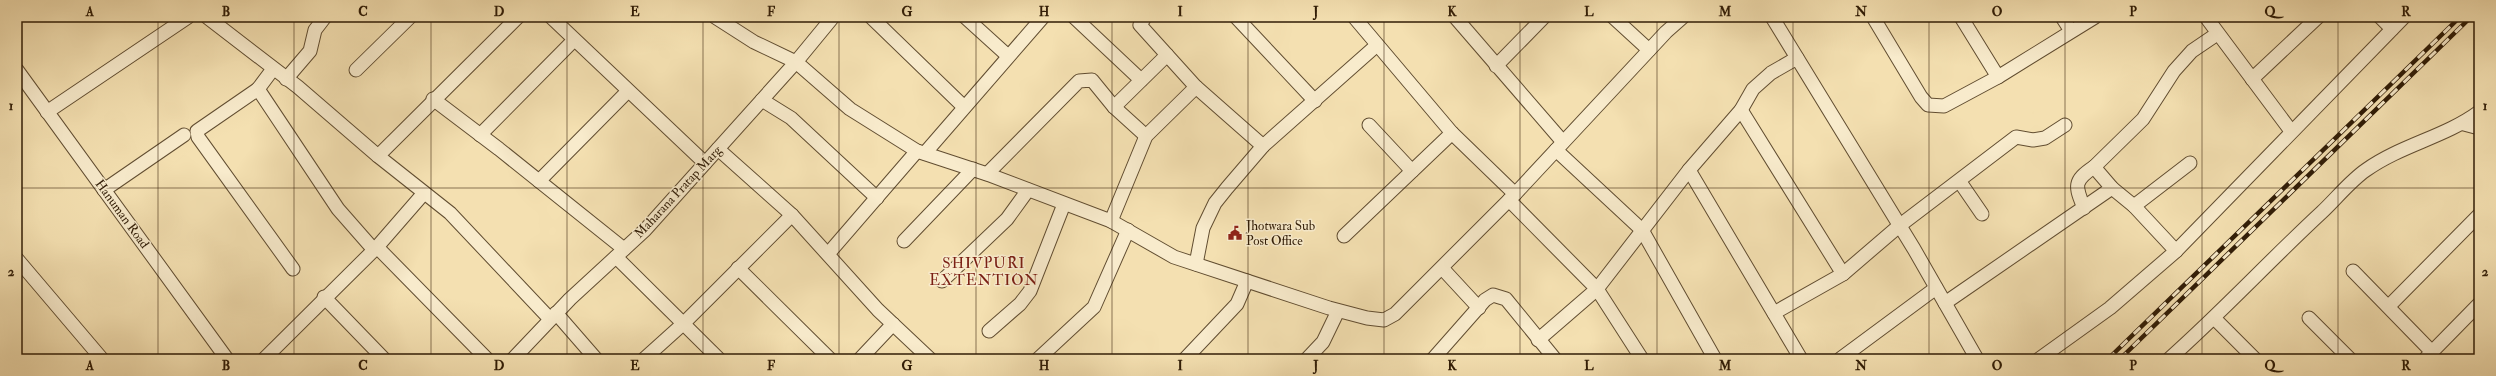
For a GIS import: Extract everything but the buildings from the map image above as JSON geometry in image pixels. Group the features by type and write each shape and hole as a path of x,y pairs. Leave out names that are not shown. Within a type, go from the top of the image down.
{"street":[{"path":"47,112 188,17"},
{"path":"207,17 286,79 378,156 450,213 596,359"},
{"path":"286,79 310,51 315,30 325,17"},
{"path":"356,70 410,17"},
{"path":"378,156 433,99 518,17"},
{"path":"551,17 705,163"},
{"path":"714,17 754,42 796,62 850,109 921,152 987,174 1111,221 1174,257 1338,311 1367,318 1384,320 1395,314 1442,268 1512,197 1666,32 1683,17"},
{"name":"Maharana Pratap Marg","path":"513,359 554,316 644,230 796,62 833,17"},
{"path":"871,17 964,107"},
{"path":"965,17 1008,56"},
{"path":"828,254 877,198 964,107 1043,17"},
{"path":"1074,17 1141,80"},
{"path":"1145,17 1140,25 1196,87 1263,146"},
{"path":"1236,17 1315,101"},
{"path":"1354,17 1452,133 1597,289 1642,359"},
{"path":"1455,17 1560,146 1642,230 1714,359"},
{"path":"1496,66 1544,17"},
{"path":"1613,17 1649,50"},
{"path":"1772,17 1900,226 1977,359"},
{"path":"1873,17 1921,97 1928,105 1944,106 1998,77 2095,17"},
{"path":"1961,17 1998,77"},
{"path":"2062,17 2071,31"},
{"path":"2206,17 2291,131"},
{"path":"2252,79 2318,17"},
{"path":"2380,17 2392,30"},
{"path":"2039,359 2110,308 2176,251 2291,131 2404,17"},
{"path":"2084,208 2078,192 2077,184 2079,177 2094,167 2143,119 2174,71 2192,51 2218,34"},
{"path":"480,135 574,40"},
{"path":"1196,264 1203,228 1215,203 1263,146 1377,45"},
{"path":"1114,107 1167,55"},
{"path":"1538,340 1597,289 1689,170 1741,110 1753,89 1771,73 1797,58"},
{"path":"273,69 258,89 197,131 198,137 293,269"},
{"name":"Hanuman Road","path":"17,70 227,359"},
{"path":"987,174 1079,81 1092,80 1114,107 1146,136"},
{"path":"1111,221 1146,136 1196,87"},
{"path":"258,89 338,209 487,359"},
{"path":"539,181 628,91"},
{"path":"433,99 539,181 620,253 719,359"},
{"path":"762,100 791,118 877,198"},
{"path":"1741,110 1843,274"},
{"path":"2169,359 2214,318 2365,171 2413,144 2464,124 2479,112"},
{"path":"2464,124 2479,128"},
{"path":"1774,313 1843,274 1900,226 1960,182 2016,137 2033,140 2045,138 2065,125"},
{"path":"1369,126 1412,170"},
{"path":"1344,236 1452,133"},
{"path":"104,190 184,135"},
{"path":"718,149 792,215 893,324 930,359"},
{"path":"2134,206 2190,163"},
{"path":"2094,167 2112,188 2134,206 2176,251"},
{"path":"904,241 973,169"},
{"path":"1689,170 1801,359"},
{"path":"1960,182 1982,214"},
{"path":"1945,303 2112,188"},
{"path":"942,281 1007,219 1028,190"},
{"path":"264,359 324,297 376,248 424,193"},
{"path":"989,331 1020,304 1030,291 1064,204"},
{"path":"644,359 684,323 792,215"},
{"path":"2389,306 2479,215"},
{"path":"1038,359 1094,307 1128,230"},
{"path":"17,259 102,359"},
{"path":"738,268 830,359"},
{"path":"1442,268 1479,308"},
{"path":"2353,270 2389,306 2430,357 2479,304"},
{"path":"1184,359 1237,304 1247,281"},
{"path":"1840,359 1936,288"},
{"path":"1433,359 1479,308 1494,295 1500,296 1512,307 1555,359"},
{"path":"324,297 384,359"},
{"path":"1307,359 1323,342 1338,311"},
{"path":"2214,318 2255,359"},
{"path":"2309,318 2350,359"},
{"path":"860,359 893,324"}],"railway":[{"path":"2108,359 2460,17"},
{"path":"2120,359 2471,17"}],"place":[{"name":"Jhotwara Sub Post Office","path":"1235,233"}],"district":[{"name":"SHIVPURI EXTENTION","path":"984,272"}]}
